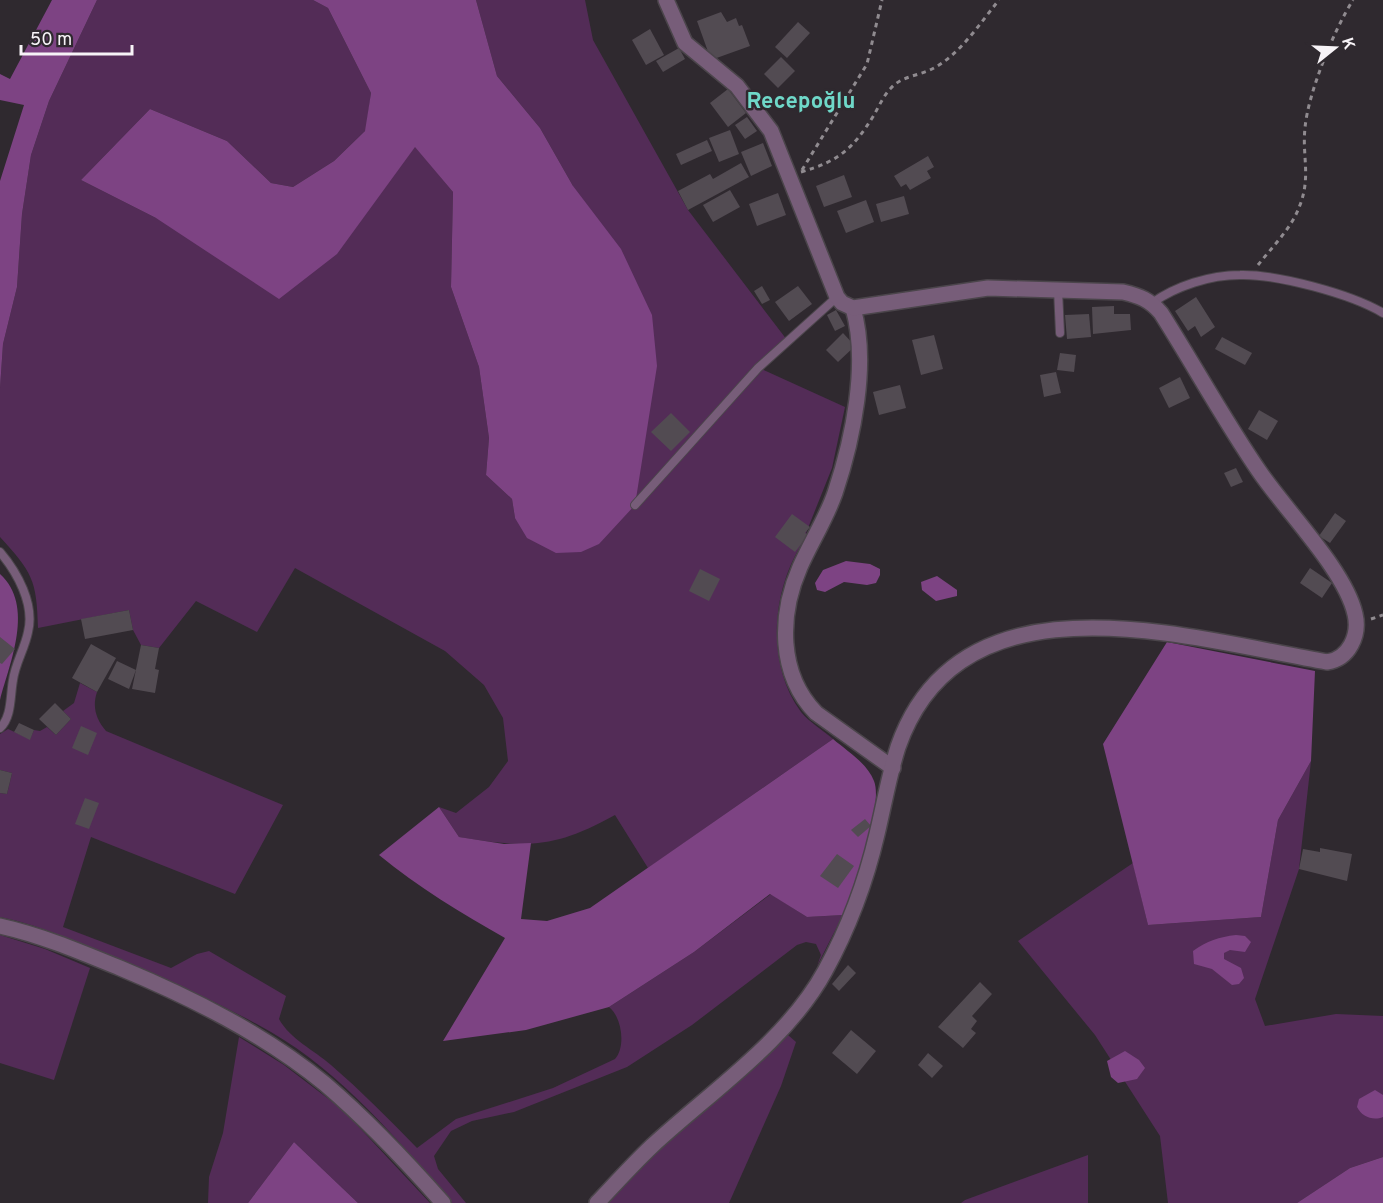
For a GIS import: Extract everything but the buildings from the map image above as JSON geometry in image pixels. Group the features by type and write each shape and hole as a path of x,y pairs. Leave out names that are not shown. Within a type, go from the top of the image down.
{"street":[{"path":"597,1203 650,1148 775,1035 811,994 825,971 863,884 893,768 907,725 926,693 939,677 973,653 1014,637 1089,627 1139,629 1327,662 1335,661 1351,645 1357,624 1344,585 1259,471 1161,313 1152,303 1138,295 1124,292 988,288 853,308 842,303 837,297 771,131 737,87 685,43 666,0"},
{"path":"853,308 860,342 856,401 835,493 799,570 792,592 787,611 785,644 792,675 805,702 816,713 893,768"},
{"path":"0,926 94,957 165,987 225,1017 277,1049 324,1083 363,1118 443,1203"}],"lane":[{"path":"1152,303 1163,295 1188,285 1225,276 1250,275 1333,293 1383,313"},
{"path":"1058,290 1060,333"},
{"path":"635,505 758,368 837,297"},
{"path":"0,552 16,573 24,593 30,622 13,677 8,715 0,728"}],"path":[{"path":"882,0 867,64 801,172 842,156 861,135 891,88 903,78 932,69 946,59 963,43 999,0"},
{"path":"1250,275 1289,225 1300,206 1308,166 1306,115 1341,18 1353,0"}],"shaded area":[{"path":"52,0 97,0 49,101 31,155 22,214 17,287 3,344 0,388 0,181 24,105 0,100 0,74 10,79"},
{"path":"97,0 313,0 328,8 371,93 366,130 334,161 293,187 271,183 227,141 150,109 81,180 156,218 337,253 415,146 453,192 451,287 479,367 489,438 486,475 512,499 515,518 573,186 540,128 497,76 476,0 585,0 593,40 688,210 787,340 759,368 845,407 832,468 806,533 808,535 796,554 787,576 780,599 777,623 777,647 781,670 789,692 804,716 833,739 648,868 615,815 574,834 539,843 503,843 459,837 439,807 456,813 489,787 508,761 503,718 484,685 445,651 295,568 257,632 196,601 159,648 141,645 133,630 129,610 38,628 36,598 31,578 19,559 0,537 0,388 3,344 17,287 22,214 31,155 49,101"},
{"path":"313,0 476,0 497,76 540,128 573,186 621,249 652,315 657,366 635,505 599,544 581,552 556,553 527,538 515,518 512,499 486,475 489,438 479,367 451,287 453,192 415,147 337,254 279,299 156,218 81,180 150,109 227,141 271,183 293,187 334,161 365,131 371,93 328,8"},
{"path":"846,561 870,564 880,569 876,583 867,585 844,582 825,592 817,590 815,583 823,570"},
{"path":"0,574 10,587 16,602 18,618 14,652 0,700"},
{"path":"937,576 957,590 957,596 936,601 922,590 921,582"},
{"path":"1167,642 1315,671 1311,761 1278,820 1261,917 1148,925 1103,744"},
{"path":"80,683 97,692 96,713 106,731 283,805 235,894 91,837 63,927 171,968 197,954 209,951 286,996 279,1019 289,1033 353,1085 417,1148 456,1119 553,1088 615,1059 621,1047 621,1032 617,1018 609,1007 694,952 771,894 807,917 843,915 817,966 821,955 816,944 806,942 797,945 692,1025 627,1067 514,1112 472,1121 451,1131 434,1156 438,1169 466,1203 452,1203 369,1110 346,1088 297,1049 271,1032 201,996 81,943 0,917 0,793 7,794 12,773 0,770 0,734 8,729 30,739 34,730 40,731 47,727 56,735 71,719 63,711 74,703"},
{"path":"833,739 867,769 874,781 876,793 875,809 866,848 843,915 807,917 770,894 694,952 609,1007 526,1030 443,1041 505,938 440,899 379,855 439,807 459,837 504,844 531,843 521,919 547,921 590,908"},
{"path":"1311,761 1299,869 1255,999 1265,1026 1336,1014 1383,1016 1383,1157 1350,1168 1297,1203 1168,1203 1160,1136 1095,1035 1018,941 1133,863 1148,925 1261,917 1278,820"},
{"path":"0,935 45,949 90,968 54,1080 0,1063"},
{"path":"1236,935 1245,936 1251,942 1245,952 1230,950 1224,953 1224,959 1241,968 1244,978 1239,984 1232,985 1212,969 1194,964 1193,951 1213,940"},
{"path":"788,1035 796,1042 781,1086 729,1203 608,1203 658,1151"},
{"path":"239,1037 284,1065 343,1110 430,1203 358,1203 294,1142 248,1203 208,1203 209,1177 223,1133"},
{"path":"1125,1051 1139,1060 1145,1068 1137,1079 1118,1083 1111,1077 1107,1061"},
{"path":"1375,1090 1383,1095 1383,1117 1375,1119 1365,1116 1357,1107 1359,1099"},
{"path":"294,1142 358,1203 248,1203"},
{"path":"1088,1155 1088,1203 961,1203 965,1200"},
{"path":"1383,1157 1383,1203 1297,1203 1350,1168"}],"district":[{"name":"Recepoğlu","path":"801,100"}]}
